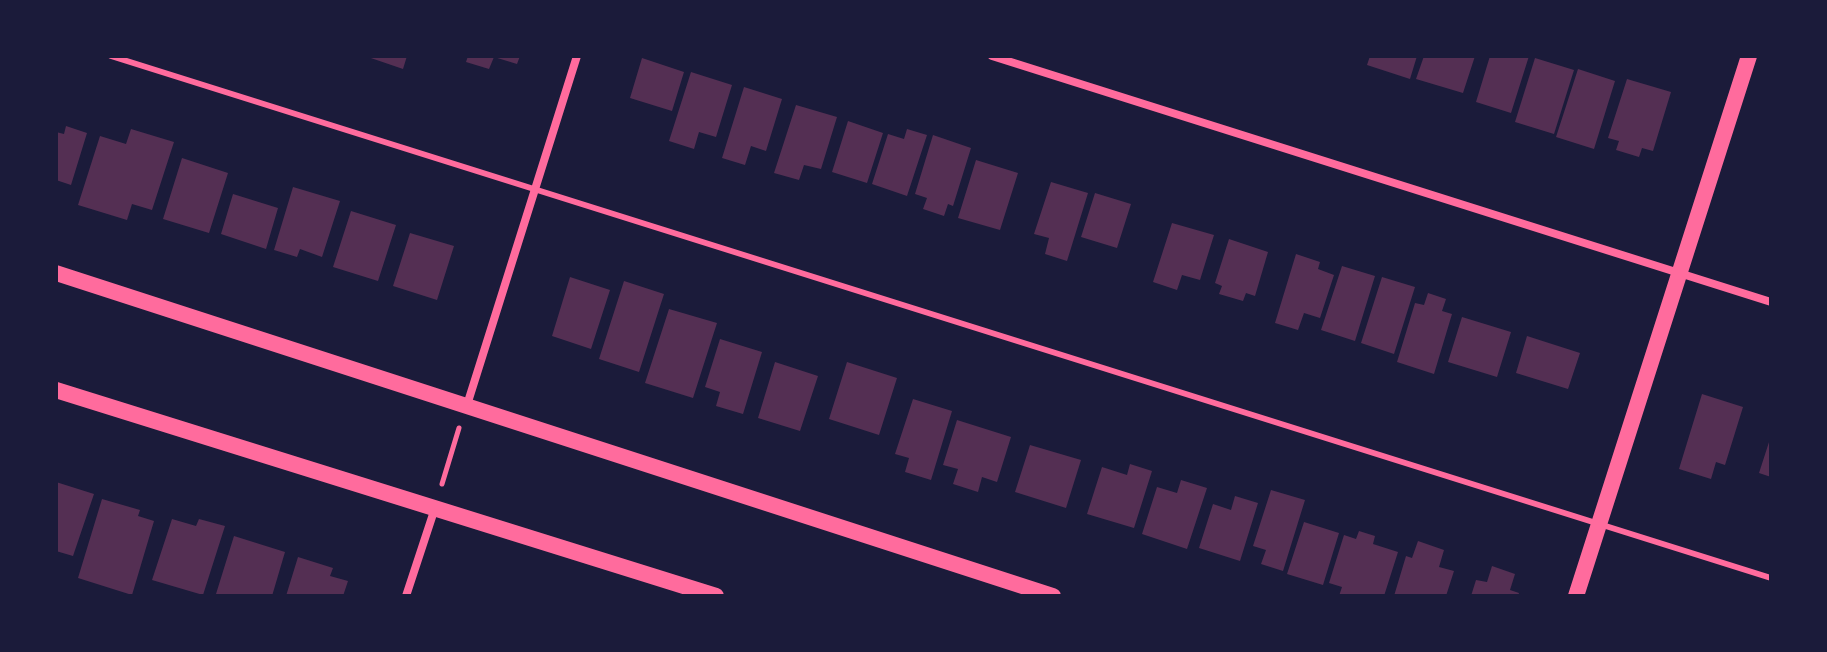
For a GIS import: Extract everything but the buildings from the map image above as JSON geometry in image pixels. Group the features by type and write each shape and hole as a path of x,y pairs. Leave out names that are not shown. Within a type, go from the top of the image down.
{"main road":[{"path":"1576,596 1749,56"},
{"path":"56,273 1053,596"},
{"path":"56,390 716,596"}],"street":[{"path":"467,405 577,56"},
{"path":"992,56 1771,302"},
{"path":"406,596 435,508"}],"lane":[{"path":"111,56 1771,578"}],"path":[{"path":"435,508 467,405"}]}
